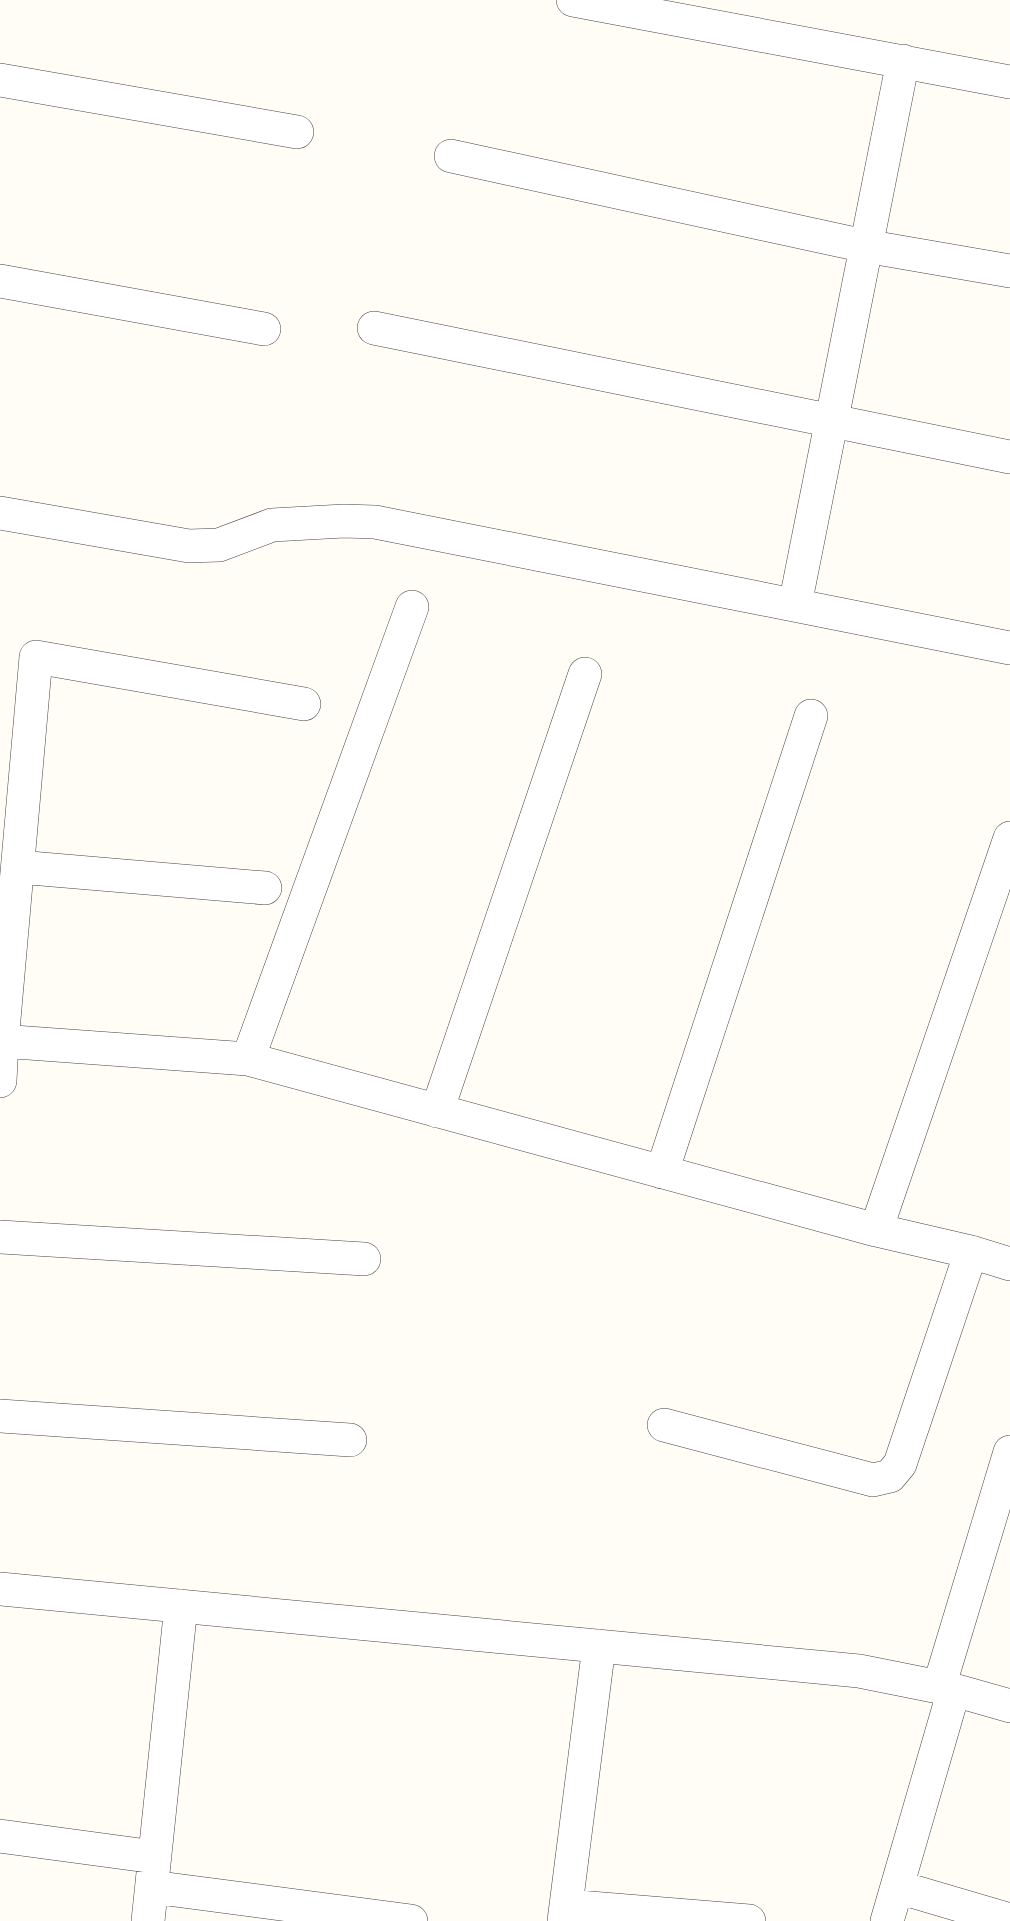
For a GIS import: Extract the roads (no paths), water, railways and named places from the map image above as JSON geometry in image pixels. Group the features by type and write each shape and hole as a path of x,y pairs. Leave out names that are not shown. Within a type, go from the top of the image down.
{"street":[{"path":"573,0 1010,81"},
{"path":"795,605 903,62"},
{"path":"0,80 297,132"},
{"path":"451,156 865,246 1010,271"},
{"path":"0,281 264,328"},
{"path":"374,328 1010,457"},
{"path":"0,513 189,546 219,545 272,525 344,521 375,522 1010,648"},
{"path":"248,1059 412,607"},
{"path":"0,1081 1,1042 36,657 304,704"},
{"path":"437,1110 585,674"},
{"path":"662,1172 812,717"},
{"path":"876,1230 1010,838"},
{"path":"18,867 265,888"},
{"path":"1,1042 248,1059 876,1230 971,1252 1010,1264"},
{"path":"0,1237 364,1259"},
{"path":"664,1425 873,1480 890,1476 900,1464 971,1252"},
{"path":"0,1416 350,1440"},
{"path":"887,1921 898,1887 946,1689 999,1529 1010,1452"},
{"path":"0,1589 859,1671 946,1689 1010,1706"},
{"path":"148,1921 181,1606"},
{"path":"599,1646 565,1914 749,1921"},
{"path":"0,1836 153,1872 411,1921"},
{"path":"898,1887 1010,1920"}]}
